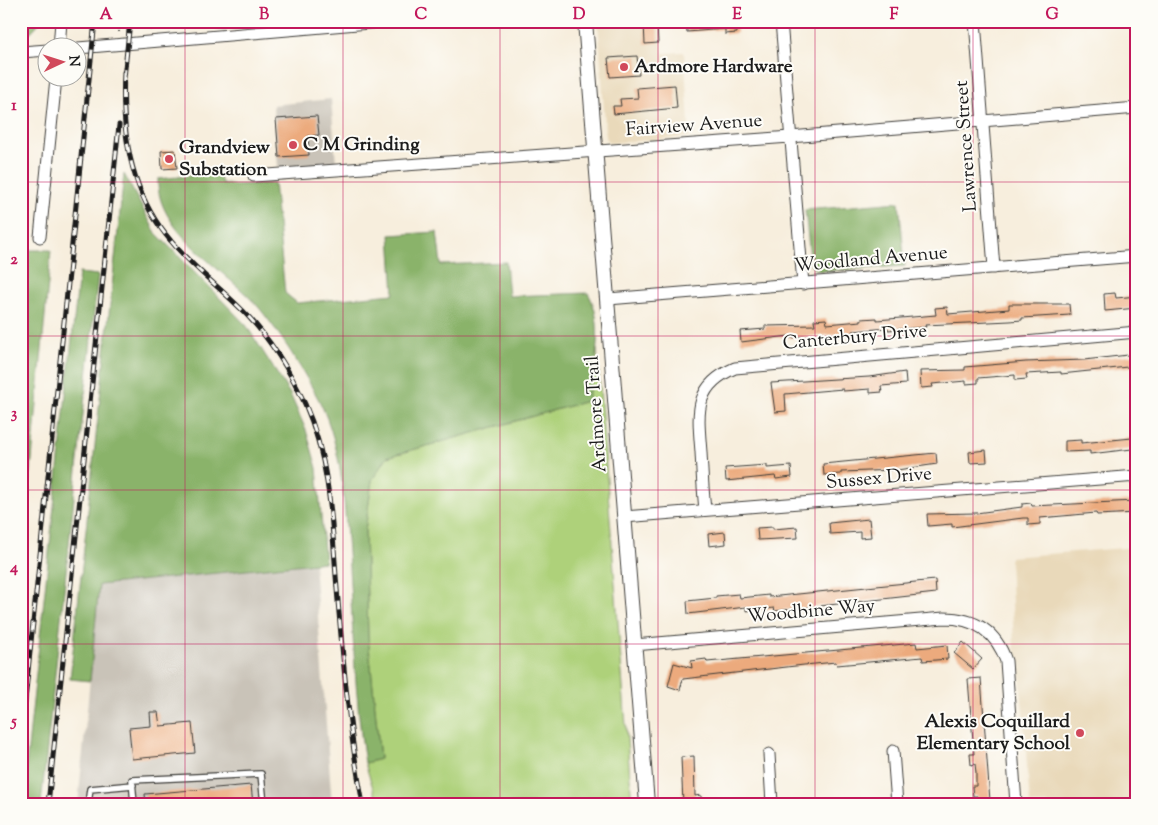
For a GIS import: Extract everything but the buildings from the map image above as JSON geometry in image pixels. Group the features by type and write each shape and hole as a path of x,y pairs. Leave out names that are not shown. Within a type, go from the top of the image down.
{"street":[{"path":"60,38 62,21"},
{"path":"88,47 392,21"},
{"name":"Ardmore Trail","path":"585,21 647,804"},
{"path":"781,21 803,284"},
{"name":"Lawrence Street","path":"975,21 994,268"},
{"path":"21,52 38,51"},
{"path":"40,237 55,88"},
{"name":"Fairview Avenue","path":"254,176 319,173 790,137 1137,108"},
{"name":"Woodland Avenue","path":"608,299 1137,256"},
{"name":"Canterbury Drive","path":"705,510 698,408 707,387 715,379 735,368 1137,332"},
{"name":"Sussex Drive","path":"624,517 1137,476"},
{"name":"Woodbine Way","path":"634,645 944,618 966,620 988,631 997,641 1006,661 1016,804"},
{"path":"893,752 897,804"},
{"path":"769,754 772,804"}],"lane":[{"path":"134,804 132,780 261,774 264,804"},
{"path":"88,804 90,790 133,785"}],"path":[{"path":"119,21 119,45"}],"shaded area":[{"path":"598,21 660,21 663,53 684,52 690,137 610,143 606,139"},
{"path":"331,99 336,163 278,167 273,105"},
{"name":"Alexis Coquillard Elementary School","path":"1137,547 1137,804 1030,804 1019,661 1014,648 1010,557"},
{"path":"314,563 332,804 78,804 99,585"}],"green space":[{"path":"21,21 41,21 28,35 21,38"},
{"path":"218,173 222,183 235,185 274,183 285,293 297,303 394,294 390,235 437,232 441,265 506,262 509,296 588,293 593,305 596,318 597,346 587,401 387,457 372,480 365,531 368,636 380,759 365,763 356,684 343,490 331,429 314,391 275,329 247,295 196,250 181,234 168,216 160,198 158,179"},
{"path":"124,174 156,233 246,325 290,394 306,430 317,468 325,562 99,585 90,681 70,679"},
{"path":"899,202 905,266 820,271 811,266 805,210"},
{"path":"21,250 51,250 21,580"},
{"path":"79,273 98,275 41,804 22,804"},
{"path":"597,349 632,804 378,804 365,763 380,759 368,636 365,531 372,480 387,457 587,401"}],"railway":[{"path":"21,739 95,21"},
{"path":"124,78 130,21"},
{"path":"124,72 123,95 127,139 137,183 146,203 157,223 180,251 237,305 264,334 293,380 314,426 325,472 332,518 347,697 363,804"},
{"path":"48,804 119,125"}],"place":[{"name":"Ardmore Hardware","path":"624,67"},
{"name":"C M Grinding","path":"293,145"},
{"name":"Grandview Substation","path":"169,159"},
{"name":"Alexis Coquillard Elementary School","path":"1080,733"}]}
